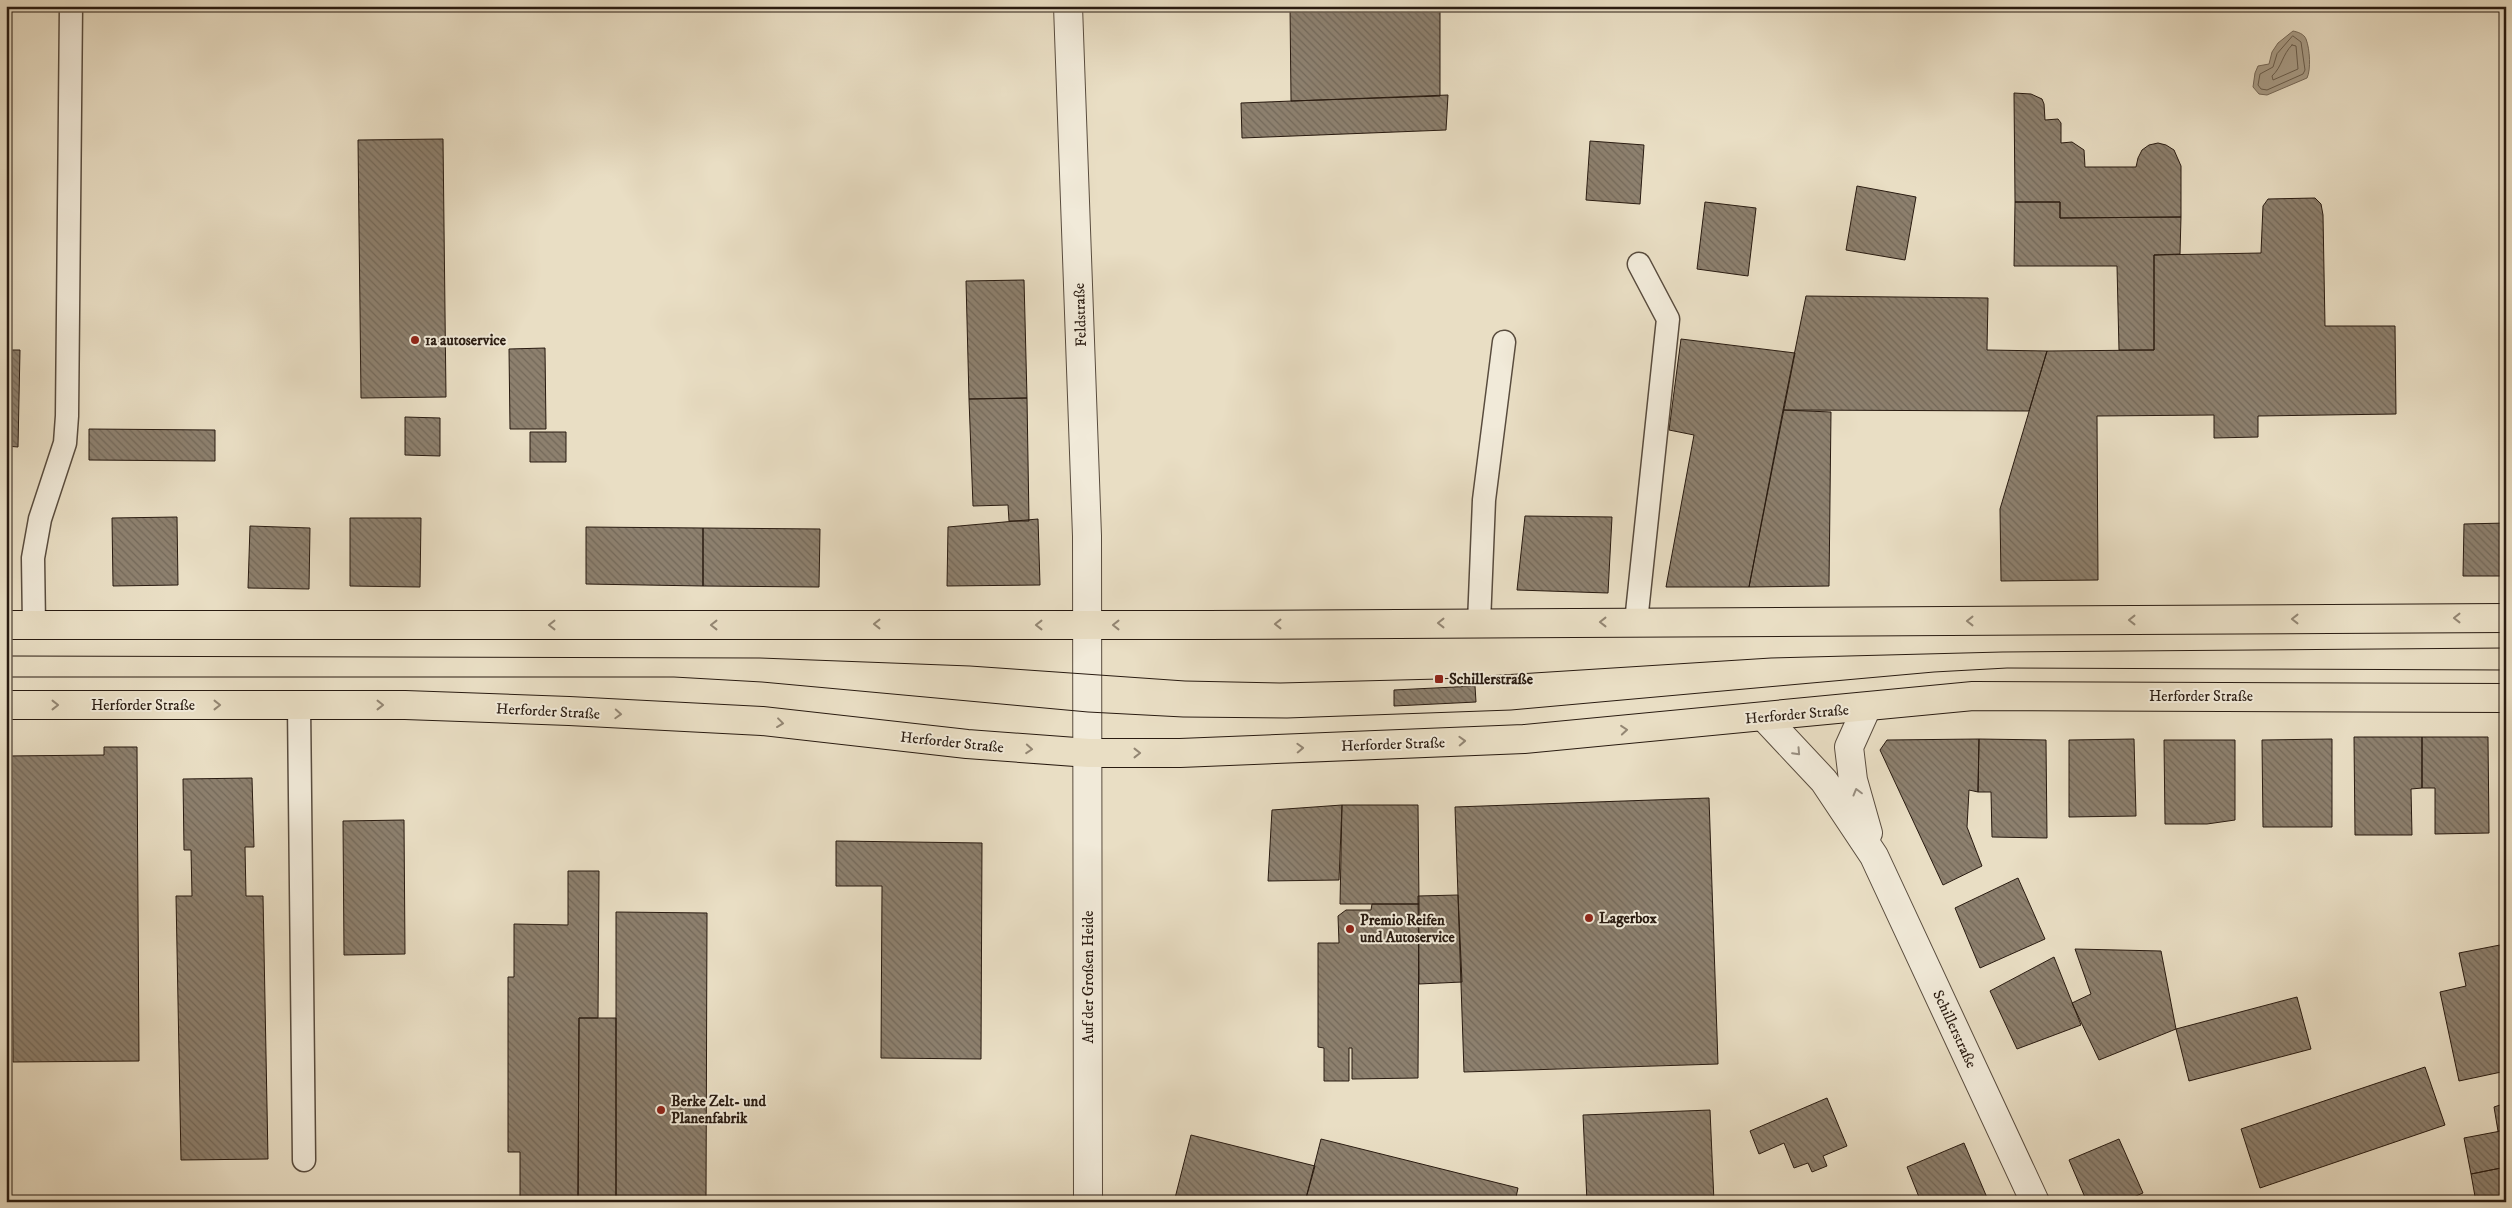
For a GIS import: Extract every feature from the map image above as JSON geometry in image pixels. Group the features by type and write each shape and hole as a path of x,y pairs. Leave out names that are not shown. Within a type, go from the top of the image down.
{"main road":[{"path":"6,624 1088,625 2506,618"},
{"name":"Herforder Straße","path":"6,705 405,705 762,721 967,744 1089,753 1180,753 1524,739 1973,696 2506,698"}],"street":[{"name":"Feldstraße","path":"1068,6 1084,407 1088,625"},
{"path":"1088,625 1089,753"},
{"name":"Schillerstraße","path":"1867,707 1849,747 1853,780 1874,856"},
{"name":"Schillerstraße","path":"1764,717 1824,781 1874,856 2035,1202"},
{"name":"Auf der Großen Heide","path":"1088,1202 1089,753"}],"lane":[{"path":"34,625 33,558 40,520 65,443 67,416 71,6"},
{"path":"1636,622 1668,319 1639,264"},
{"path":"1480,623 1484,500 1504,342"},
{"path":"299,705 304,1160"}],"water":[{"path":"2293,31 2304,36 2306,39 2309,54 2307,78 2267,95 2259,94 2253,87 2258,66 2269,64 2272,52 2278,43"}],"building":[{"path":"1290,6 1440,6 1440,96 1291,101"},
{"path":"2014,93 2031,94 2042,99 2045,120 2058,119 2061,123 2061,143 2072,142 2084,150 2085,167 2136,167 2142,150 2149,145 2158,143 2174,150 2181,166 2181,217 2060,218 2060,202 2015,202"},
{"path":"1448,95 1446,130 1242,138 1241,103"},
{"path":"443,139 446,397 361,398 358,140"},
{"path":"1590,141 1644,145 1640,204 1586,200"},
{"path":"1857,186 1916,197 1905,260 1846,250"},
{"path":"2315,198 2321,204 2323,215 2325,326 2395,326 2396,414 2258,416 2258,437 2214,438 2214,415 2097,416 2098,580 2001,581 2000,509 2047,351 2154,350 2154,255 2261,253 2263,206 2268,199"},
{"path":"1705,202 1756,208 1748,276 1697,269"},
{"path":"2015,202 2060,202 2060,218 2181,217 2180,254 2154,255 2154,350 2119,350 2117,266 2014,266"},
{"path":"1024,280 1027,398 969,399 966,281"},
{"path":"1806,296 1988,298 1987,350 2047,351 2029,411 1783,410"},
{"path":"1681,339 1795,353 1749,587 1666,587 1694,435 1669,430"},
{"path":"545,348 546,429 510,429 509,349"},
{"path":"6,350 20,350 18,447 6,446"},
{"path":"1027,398 1029,521 1009,521 1008,505 973,506 969,399"},
{"path":"1783,410 1831,412 1829,586 1749,587"},
{"path":"405,417 440,418 440,456 405,455"},
{"path":"89,429 215,430 215,461 89,460"},
{"path":"530,432 566,432 566,462 530,462"},
{"path":"1525,516 1612,517 1608,593 1517,590"},
{"path":"177,517 178,585 113,586 112,518"},
{"path":"350,518 421,518 420,587 350,586"},
{"path":"1038,519 1040,585 947,586 948,527"},
{"path":"2506,523 2506,576 2463,576 2464,524"},
{"path":"250,526 310,528 309,589 248,588"},
{"path":"586,527 703,528 703,586 586,584"},
{"path":"703,528 820,529 819,587 703,586"},
{"path":"1475,686 1476,702 1394,706 1394,690"},
{"path":"2354,737 2422,737 2422,788 2411,789 2412,835 2355,835"},
{"path":"2422,737 2488,737 2489,833 2435,834 2435,788 2422,788"},
{"path":"1979,739 1978,792 1969,790 1967,827 1982,866 1943,885 1880,750 1887,740"},
{"path":"1979,739 2046,740 2047,838 1992,837 1991,792 1978,792"},
{"path":"2134,739 2136,816 2069,817 2069,740"},
{"path":"2332,739 2332,827 2263,827 2262,740"},
{"path":"2164,740 2235,740 2235,820 2207,824 2165,824"},
{"path":"104,747 137,747 139,1061 13,1062 11,800 6,800 6,756 104,755"},
{"path":"252,778 254,847 245,847 246,896 263,896 268,1159 181,1160 176,896 192,896 191,850 184,850 183,779"},
{"path":"1709,798 1718,1064 1464,1072 1455,807"},
{"path":"1342,805 1339,880 1268,881 1272,810"},
{"path":"1342,805 1418,805 1419,904 1340,904"},
{"path":"404,820 405,954 344,955 343,821"},
{"path":"836,841 982,843 981,1059 881,1058 882,886 836,886"},
{"path":"568,871 599,871 598,1018 579,1018 578,1202 520,1202 520,1152 508,1152 508,977 514,977 514,924 568,925"},
{"path":"2018,878 2045,939 1980,968 1955,908"},
{"path":"1458,895 1462,982 1419,984 1418,896"},
{"path":"1372,904 1419,904 1418,1078 1352,1079 1352,1048 1349,1048 1349,1081 1324,1081 1324,1048 1318,1047 1318,943 1339,943 1338,916 1346,910 1371,910"},
{"name":"Berke Zelt- und Planenfabrik","path":"616,912 707,913 706,1202 616,1202"},
{"path":"2500,945 2506,973 2506,1071 2459,1081 2440,992 2466,986 2459,953"},
{"path":"2075,949 2161,951 2176,1029 2099,1060 2072,1003 2091,994"},
{"path":"2054,957 2081,1025 2017,1049 1990,991"},
{"path":"2297,997 2311,1049 2189,1081 2176,1029"},
{"path":"579,1018 616,1018 616,1202 578,1202"},
{"path":"2425,1067 2445,1125 2260,1188 2241,1129"},
{"path":"1827,1098 1847,1146 1823,1156 1827,1166 1812,1172 1808,1163 1794,1168 1784,1143 1759,1154 1750,1131"},
{"path":"2506,1103 2506,1130 2498,1131 2494,1107"},
{"path":"1710,1110 1714,1202 1587,1202 1583,1115"},
{"path":"2506,1130 2506,1167 2471,1174 2464,1138"},
{"path":"1191,1135 1315,1166 1305,1202 1174,1202"},
{"path":"1321,1139 1518,1188 1515,1202 1305,1202"},
{"path":"2119,1139 2143,1193 2122,1202 2087,1202 2069,1160"},
{"path":"1964,1143 1988,1200 1983,1202 1921,1202 1907,1167"},
{"path":"2506,1167 2506,1202 2476,1202 2471,1174"}],"tram line":[{"path":"6,656 760,658 970,666 1185,681 1280,683 1439,679 1771,658 2002,652 2506,648"},
{"path":"6,677 674,677 762,682 1088,712 1183,717 1287,718 1511,710 1934,672 2007,668 2506,670"}],"place":[{"name":"1a autoservice","path":"415,340"},
{"name":"Schillerstraße","path":"1439,679"},
{"name":"Lagerbox","path":"1589,918"},
{"name":"Premio Reifen und Autoservice","path":"1350,929"},
{"name":"Berke Zelt- und Planenfabrik","path":"661,1110"}]}
